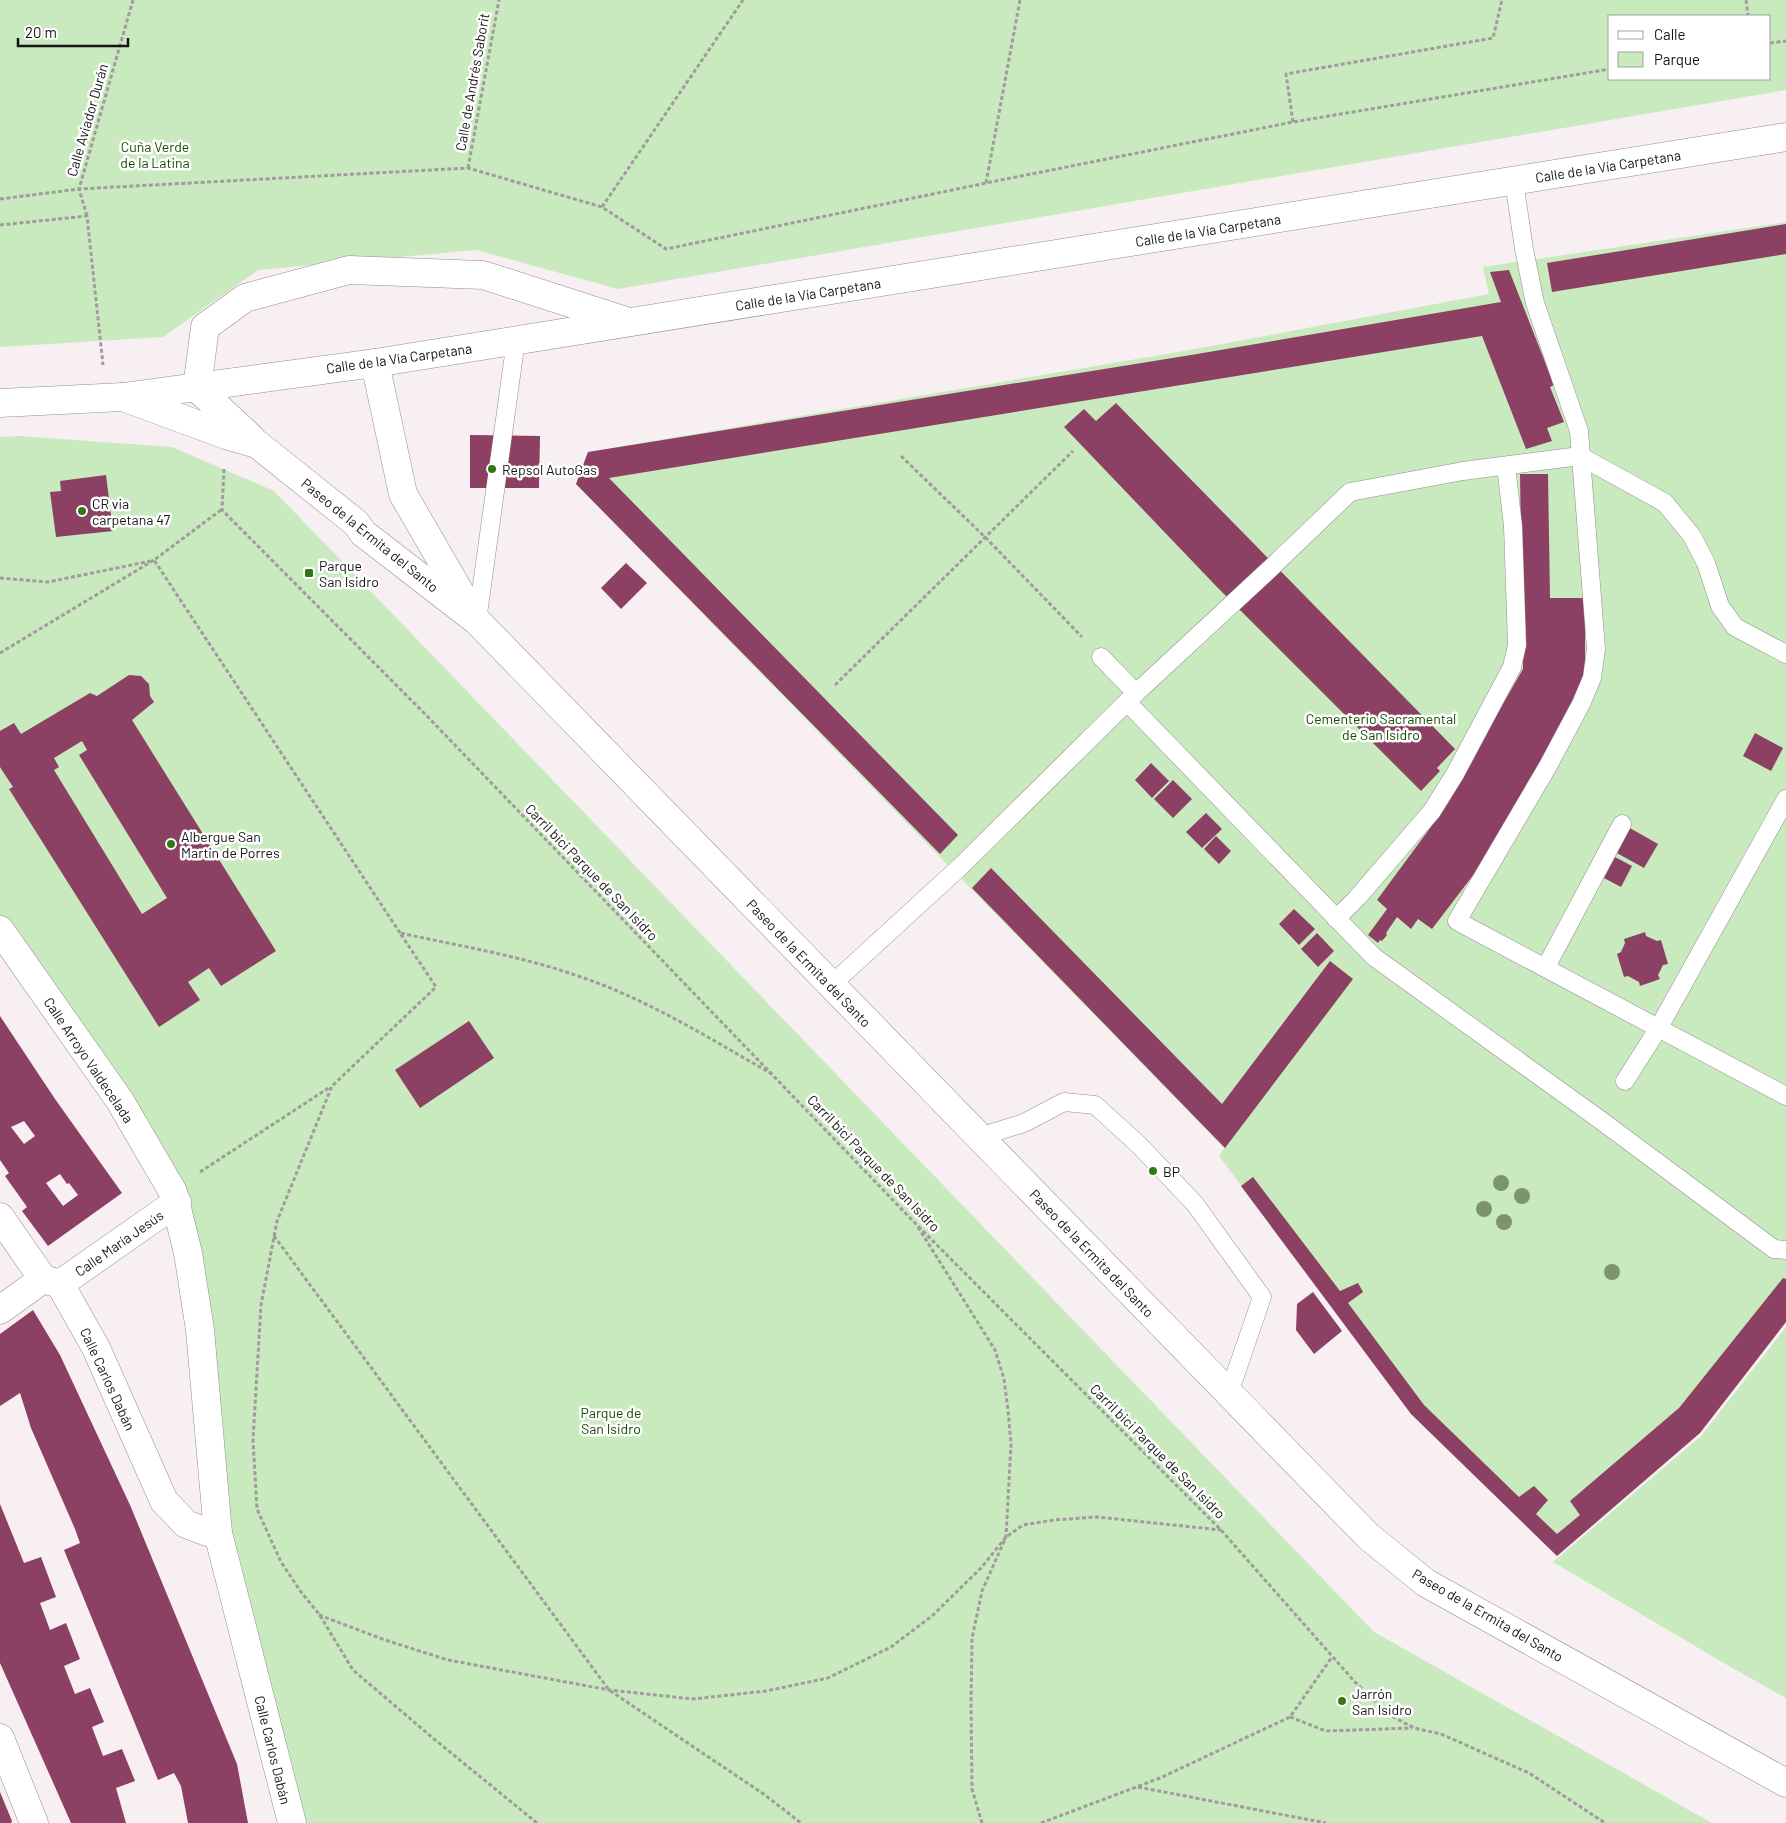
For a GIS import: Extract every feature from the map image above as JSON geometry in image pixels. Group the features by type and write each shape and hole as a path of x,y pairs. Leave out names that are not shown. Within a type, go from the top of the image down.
{"street":[{"name":"Calle de la Vía Carpetana","path":"0,404 115,397 197,388 375,363 1786,137"},
{"name":"Calle de la Vía Carpetana","path":"197,388 204,327 245,298 349,270 482,275 630,322"},
{"name":"Paseo de la Ermita del Santo","path":"375,363 403,494 477,621"},
{"path":"197,388 257,444"},
{"name":"Paseo de la Ermita del Santo","path":"115,397 257,444 356,523 363,533 477,621 1368,1536 1426,1582 1786,1783"},
{"name":"Calle Arroyo Valdecelada","path":"0,930 120,1101 175,1197"},
{"name":"Calle María Jesús","path":"0,1310 51,1282 175,1197"},
{"name":"Calle Carlos Dabán","path":"175,1197 188,1253 200,1330 218,1532 292,1823"},
{"name":"Calle Carlos Dabán","path":"0,1217 51,1282 96,1348 164,1501 186,1524 207,1532 218,1532"},
{"path":"0,1738 34,1823"}],"lane":[{"path":"1514,181 1524,249 1535,303 1579,431 1596,649 1592,678 1581,704 1548,766 1457,921 1786,1096"},
{"path":"477,621 516,340"},
{"path":"831,985 962,865 1131,697 1274,566 1350,492 1463,471 1580,456 1665,503 1692,536 1706,563 1720,606 1735,627 1786,654"},
{"path":"1336,919 1357,898 1432,811 1455,774 1512,667 1518,645 1514,526 1506,466"},
{"path":"1101,657 1131,697 1336,919 1374,957 1774,1249 1786,1250"},
{"path":"1624,1081 1658,1029 1786,799"},
{"path":"1546,967 1622,824"},
{"path":"979,1137 1024,1122 1064,1102 1095,1105 1139,1145 1195,1204 1262,1297 1229,1394"}],"path":[{"name":"Calle Aviador Durán","path":"115,397 87,216 78,189 133,0"},
{"name":"Calle de Andrés Saborit","path":"468,168 499,0"},
{"path":"602,207 743,0"},
{"path":"986,183 1020,0"},
{"path":"1293,122 1286,74 1493,38 1502,0"},
{"path":"1746,0 1748,15"},
{"path":"1771,43 1786,40"},
{"path":"0,199 78,189 468,168 602,207 666,250 986,183 1293,122 1608,69"},
{"path":"0,225 87,216"},
{"path":"0,653 154,560 222,510 226,435"},
{"path":"835,685 1073,451"},
{"path":"901,456 986,538 1101,657"},
{"name":"Carril bici Parque de San Isidro","path":"222,510 424,714 915,1223 1221,1530 1332,1657 1388,1714 1414,1728 1441,1734 1530,1772 1605,1823"},
{"path":"0,578 48,582 154,560"},
{"path":"154,560 436,987 332,1086 199,1173"},
{"path":"400,933 530,961 578,976 640,1000 775,1076"},
{"path":"332,1086 277,1221 260,1305 254,1440 257,1510 281,1562 301,1592 319,1614 353,1670 537,1823"},
{"path":"915,1223 995,1350 1004,1379 1011,1444 1006,1537 982,1591 972,1638 972,1789 982,1823"},
{"path":"274,1236 610,1690 765,1795 802,1823"},
{"path":"319,1614 386,1640 448,1660 610,1690 693,1699 766,1691 828,1678 891,1647 932,1616 981,1568 1006,1537 1023,1525 1054,1520 1097,1517 1221,1530"},
{"path":"1041,1823 1160,1778 1290,1718 1332,1657"},
{"path":"1290,1718 1326,1731 1414,1728"},
{"path":"1138,1787 1326,1823"}],"green space":[{"name":"Cuña Verde de la Latina","path":"0,0 1786,0 1786,90 618,289 476,250 258,270 163,337 0,347"},
{"name":"Cementerio Sacramental de San Isidro","path":"1786,222 1786,1322 1700,1433 1557,1556 1411,1414 1219,1156 1224,1148 576,484 588,452 1190,350 1489,294 1483,267"},
{"name":"Parque de San Isidro","path":"19,436 172,447 274,491 1374,1632 1712,1823 299,1823 218,1533 177,1202 0,930 0,437"},
{"path":"1786,1327 1786,1698 1553,1562 1701,1436"}],"building":[{"path":"1786,224 1786,254 1552,292 1547,263"},
{"path":"1509,270 1554,385 1550,387 1564,422 1547,428 1552,441 1526,449 1482,336 609,478 958,835 940,854 576,484 588,452 1191,355 1501,302 1490,272"},
{"path":"1116,403 1455,749 1437,768 1440,771 1421,791 1217,587 1064,427 1084,409 1096,421"},
{"path":"470,435 540,436 539,488 470,488"},
{"path":"1520,474 1548,474 1550,598 1585,598 1585,685 1487,857 1432,929 1418,919 1411,929 1397,917 1386,933 1387,935 1378,943 1368,935 1387,909 1377,900 1436,820 1523,669"},
{"name":"CR via carpetana 47","path":"106,475 113,531 56,537 50,492 61,491 60,481"},
{"path":"626,563 647,583 621,609 601,588"},
{"name":"Albergue San Martín de Porres","path":"129,675 141,676 149,684 150,696 154,702 132,720 276,951 221,986 209,968 188,982 200,1000 159,1027 9,789 13,787 0,767 0,731 14,723 21,734 90,693 97,696","holes":["82,741 87,750 79,755 167,898 142,914 54,770 59,767 54,758"]},
{"path":"1755,733 1783,748 1771,771 1743,756"},
{"path":"1151,763 1169,781 1152,798 1135,780"},
{"path":"1173,780 1192,799 1173,818 1154,799"},
{"path":"1206,813 1222,829 1202,848 1186,832"},
{"path":"1628,827 1658,844 1644,868 1615,852"},
{"path":"1216,836 1231,851 1219,864 1204,849"},
{"path":"1613,856 1632,866 1621,887 1602,877"},
{"path":"991,868 1222,1104 1330,961 1353,979 1225,1148 972,888"},
{"path":"1294,909 1315,929 1299,945 1279,924"},
{"path":"1645,932 1646,936 1657,941 1661,940 1668,964 1663,965 1658,975 1660,979 1640,986 1639,982 1628,976 1624,977 1617,954 1621,952 1625,943 1624,939"},
{"path":"1317,933 1334,951 1318,967 1301,949"},
{"path":"0,1016 55,1099 122,1193 48,1246 22,1211 27,1207 5,1176 9,1173 0,1160","holes":["24,1121 35,1136 24,1144 11,1127","60,1174 78,1195 63,1206 46,1183"]},
{"path":"469,1021 494,1058 420,1108 395,1070"},
{"path":"1253,1177 1340,1291 1358,1283 1363,1292 1348,1303 1424,1405 1519,1497 1534,1486 1548,1500 1536,1514 1557,1534 1580,1515 1570,1501 1679,1408 1783,1278 1786,1279 1786,1322 1700,1433 1557,1556 1411,1414 1241,1186"},
{"path":"1313,1292 1342,1331 1314,1354 1296,1330 1297,1304"},
{"path":"33,1310 60,1355 130,1505 237,1764 248,1823 188,1823 181,1786 174,1773 158,1780 64,1550 80,1543 31,1428 20,1393 0,1406 0,1334"},
{"path":"0,1504 24,1563 41,1557 56,1597 40,1603 50,1630 66,1623 80,1659 64,1666 75,1694 90,1688 104,1722 92,1727 103,1756 122,1749 135,1781 116,1788 126,1823 71,1823 0,1663"},
{"path":"0,1792 12,1821 11,1823 0,1823"}],"place":[{"name":"Repsol AutoGas","path":"492,469"},
{"name":"CR via carpetana 47","path":"82,511"},
{"name":"Parque San Isidro","path":"309,573"},
{"name":"Albergue San Martín de Porres","path":"171,844"},
{"name":"BP","path":"1153,1171"},
{"name":"Jarrón San Isidro","path":"1342,1701"}]}
